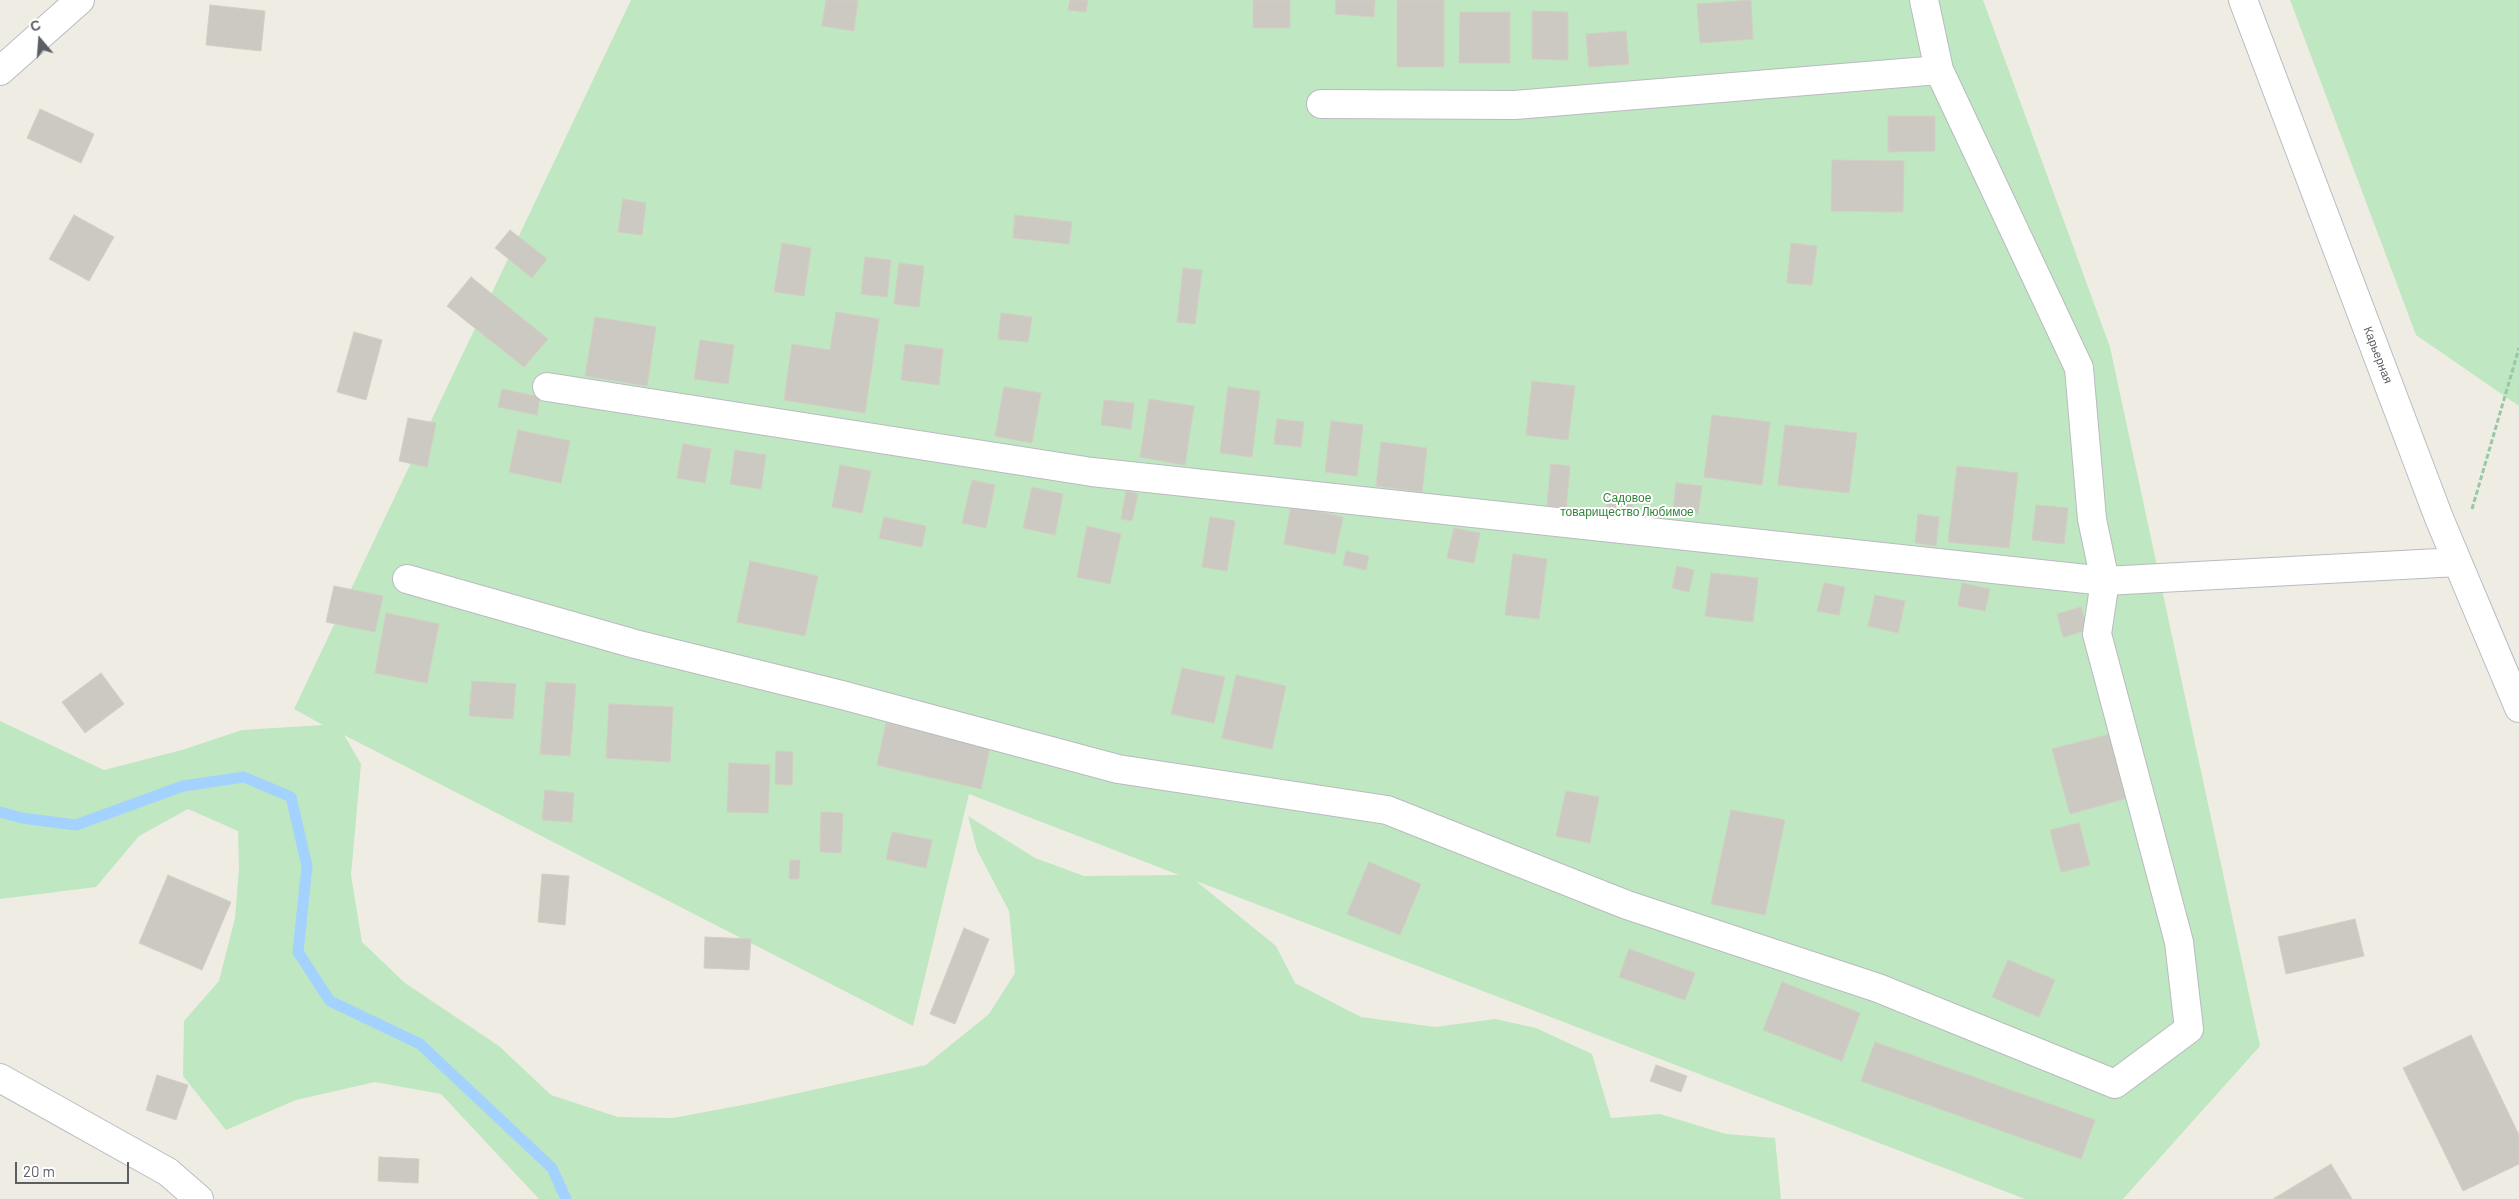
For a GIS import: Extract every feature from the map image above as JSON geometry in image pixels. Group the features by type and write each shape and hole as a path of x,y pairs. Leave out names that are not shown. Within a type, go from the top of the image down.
{"street":[{"path":"0,71 80,0"},
{"path":"407,580 636,644 842,695 1118,769 1387,810 1627,906 1878,988 2115,1084 2189,1029 2179,942 2097,634 2105,581 2092,519 2079,368 1939,70 1924,0"},
{"name":"Карьерная","path":"2243,0 2457,562 2519,708"},
{"path":"1320,104 1515,105 1939,70"},
{"path":"548,387 1092,472 2105,581 2457,562"},
{"path":"0,1078 168,1172 199,1199"}],"path":[{"path":"2457,562 2519,348"}],"green space":[{"name":"Садовое товарищество Любимое","path":"631,0 1983,0 2110,347 2260,1046 2123,1199 2025,1199 1196,881 1276,946 1295,983 1361,1017 1435,1027 1495,1019 1536,1028 1592,1054 1611,1118 1660,1114 1726,1134 1775,1138 1781,1199 539,1199 441,1094 375,1082 296,1100 226,1130 183,1076 184,1021 219,981 235,918 239,868 238,831 188,809 139,836 96,887 0,899 0,721 104,770 182,750 242,730 323,725 294,709","holes":["344,735 913,1026 969,794 1179,875 1084,876 1035,858 968,816 977,850 1009,911 1015,973 989,1014 926,1065 753,1103 673,1118 618,1117 551,1095 499,1046 405,983 362,942 351,875 361,764"]},
{"path":"2290,0 2519,0 2519,406 2416,335"}],"building":[{"path":"826,0 858,0 854,31 822,26"},
{"path":"1070,0 1088,0 1086,12 1068,10"},
{"path":"1253,0 1290,0 1290,28 1253,28"},
{"path":"1336,0 1375,0 1374,17 1335,14"},
{"path":"1397,0 1444,0 1444,67 1397,67"},
{"path":"1751,0 1753,39 1700,43 1697,4"},
{"path":"210,5 265,11 261,51 206,45"},
{"path":"1532,11 1568,12 1568,60 1532,59"},
{"path":"1460,12 1510,12 1510,63 1459,63"},
{"path":"1626,31 1629,64 1589,67 1586,34"},
{"path":"40,109 94,134 81,163 27,138"},
{"path":"1888,116 1935,116 1935,151 1888,152"},
{"path":"1832,160 1904,161 1903,212 1831,211"},
{"path":"623,199 646,203 642,235 618,232"},
{"path":"74,215 114,237 89,281 49,259"},
{"path":"1015,215 1072,222 1069,244 1013,238"},
{"path":"510,230 547,259 532,278 495,248"},
{"path":"782,243 811,248 804,296 774,292"},
{"path":"1791,243 1817,246 1812,285 1787,283"},
{"path":"865,257 891,260 887,297 861,294"},
{"path":"899,263 924,266 919,307 894,304"},
{"path":"1183,268 1202,270 1195,324 1177,322"},
{"path":"471,277 548,339 524,367 447,306"},
{"path":"836,312 879,319 865,413 784,400 792,344 830,350"},
{"path":"1001,313 1032,317 1028,342 998,339"},
{"path":"595,317 656,327 647,386 585,376"},
{"path":"354,332 382,340 366,400 337,392"},
{"path":"700,340 734,345 728,384 694,379"},
{"path":"905,344 943,349 939,385 901,380"},
{"path":"1532,381 1575,386 1568,440 1526,435"},
{"path":"1004,387 1041,393 1032,443 995,436"},
{"path":"1228,387 1260,391 1252,457 1220,453"},
{"path":"502,389 540,397 537,415 498,407"},
{"path":"1149,399 1194,406 1185,465 1140,457"},
{"path":"1104,400 1134,403 1131,429 1101,425"},
{"path":"1712,415 1770,422 1762,485 1704,477"},
{"path":"408,418 436,423 427,467 399,461"},
{"path":"1277,419 1304,422 1301,447 1274,444"},
{"path":"1331,421 1363,425 1357,476 1325,472"},
{"path":"1785,425 1857,433 1849,493 1778,485"},
{"path":"518,430 570,441 561,483 509,472"},
{"path":"1381,442 1427,448 1422,492 1376,486"},
{"path":"683,444 711,449 705,483 677,478"},
{"path":"735,450 766,455 761,489 730,484"},
{"path":"1551,464 1570,466 1566,508 1547,505"},
{"path":"840,465 871,471 862,513 832,507"},
{"path":"1957,466 2018,473 2009,548 1948,542"},
{"path":"972,480 995,485 986,528 962,523"},
{"path":"1676,483 1702,486 1698,514 1673,512"},
{"path":"1032,487 1063,494 1055,535 1023,528"},
{"path":"1126,491 1138,494 1132,521 1121,519"},
{"path":"1608,492 1634,494 1631,514 1606,512"},
{"path":"2036,505 2068,508 2064,544 2032,540"},
{"path":"1291,506 1343,517 1335,554 1284,544"},
{"path":"1918,514 1939,517 1936,546 1915,543"},
{"path":"884,517 926,526 922,547 879,538"},
{"path":"1210,517 1235,521 1227,571 1202,567"},
{"path":"1087,526 1121,534 1110,584 1077,577"},
{"path":"1454,528 1480,533 1474,563 1447,558"},
{"path":"1346,551 1369,556 1366,570 1343,565"},
{"path":"1513,554 1547,559 1539,619 1505,615"},
{"path":"750,561 818,576 805,636 737,622"},
{"path":"1677,566 1694,570 1689,592 1672,588"},
{"path":"1711,573 1758,578 1753,622 1705,616"},
{"path":"1824,583 1845,587 1839,615 1817,611"},
{"path":"1962,583 1990,589 1985,611 1958,606"},
{"path":"334,586 383,596 375,632 326,622"},
{"path":"1875,595 1905,601 1898,633 1868,626"},
{"path":"2081,607 2088,630 2063,637 2057,614"},
{"path":"386,613 439,624 427,683 375,673"},
{"path":"1182,668 1225,677 1214,723 1171,714"},
{"path":"101,673 124,704 85,733 62,702"},
{"path":"1236,675 1286,686 1272,749 1222,738"},
{"path":"472,681 516,684 513,719 469,716"},
{"path":"546,682 576,684 570,756 540,754"},
{"path":"609,704 673,707 670,762 606,758"},
{"path":"886,723 990,747 981,789 877,765"},
{"path":"2110,734 2128,798 2070,814 2052,749"},
{"path":"776,751 793,752 792,785 775,784"},
{"path":"729,763 770,765 768,813 727,812"},
{"path":"545,790 574,793 572,822 542,820"},
{"path":"1566,791 1599,797 1590,843 1556,836"},
{"path":"1731,810 1785,820 1765,915 1711,904"},
{"path":"821,812 843,813 841,853 820,852"},
{"path":"2079,823 2090,865 2061,872 2050,830"},
{"path":"892,832 932,840 926,868 886,859"},
{"path":"790,860 800,860 799,879 789,879"},
{"path":"1369,862 1421,884 1400,935 1347,914"},
{"path":"542,874 569,876 565,925 538,922"},
{"path":"168,875 231,902 202,970 139,943"},
{"path":"2355,919 2364,956 2286,974 2278,937"},
{"path":"964,928 989,939 955,1024 930,1014"},
{"path":"705,937 751,939 749,970 704,968"},
{"path":"1629,949 1695,973 1685,1000 1619,977"},
{"path":"2008,960 2055,980 2039,1017 1992,997"},
{"path":"1782,982 1860,1013 1842,1061 1763,1030"},
{"path":"2471,1035 2519,1135 2519,1164 2463,1191 2403,1068"},
{"path":"1875,1042 2095,1120 2081,1159 1861,1081"},
{"path":"1656,1065 1687,1076 1681,1092 1650,1081"},
{"path":"157,1075 188,1085 176,1120 146,1110"},
{"path":"379,1157 419,1159 418,1183 378,1181"},
{"path":"2331,1164 2352,1199 2273,1199"}],"waterway":[{"path":"0,812 22,818 76,825 183,786 244,777 291,797 307,866 298,952 330,1001 420,1044 552,1168 566,1199"}]}
